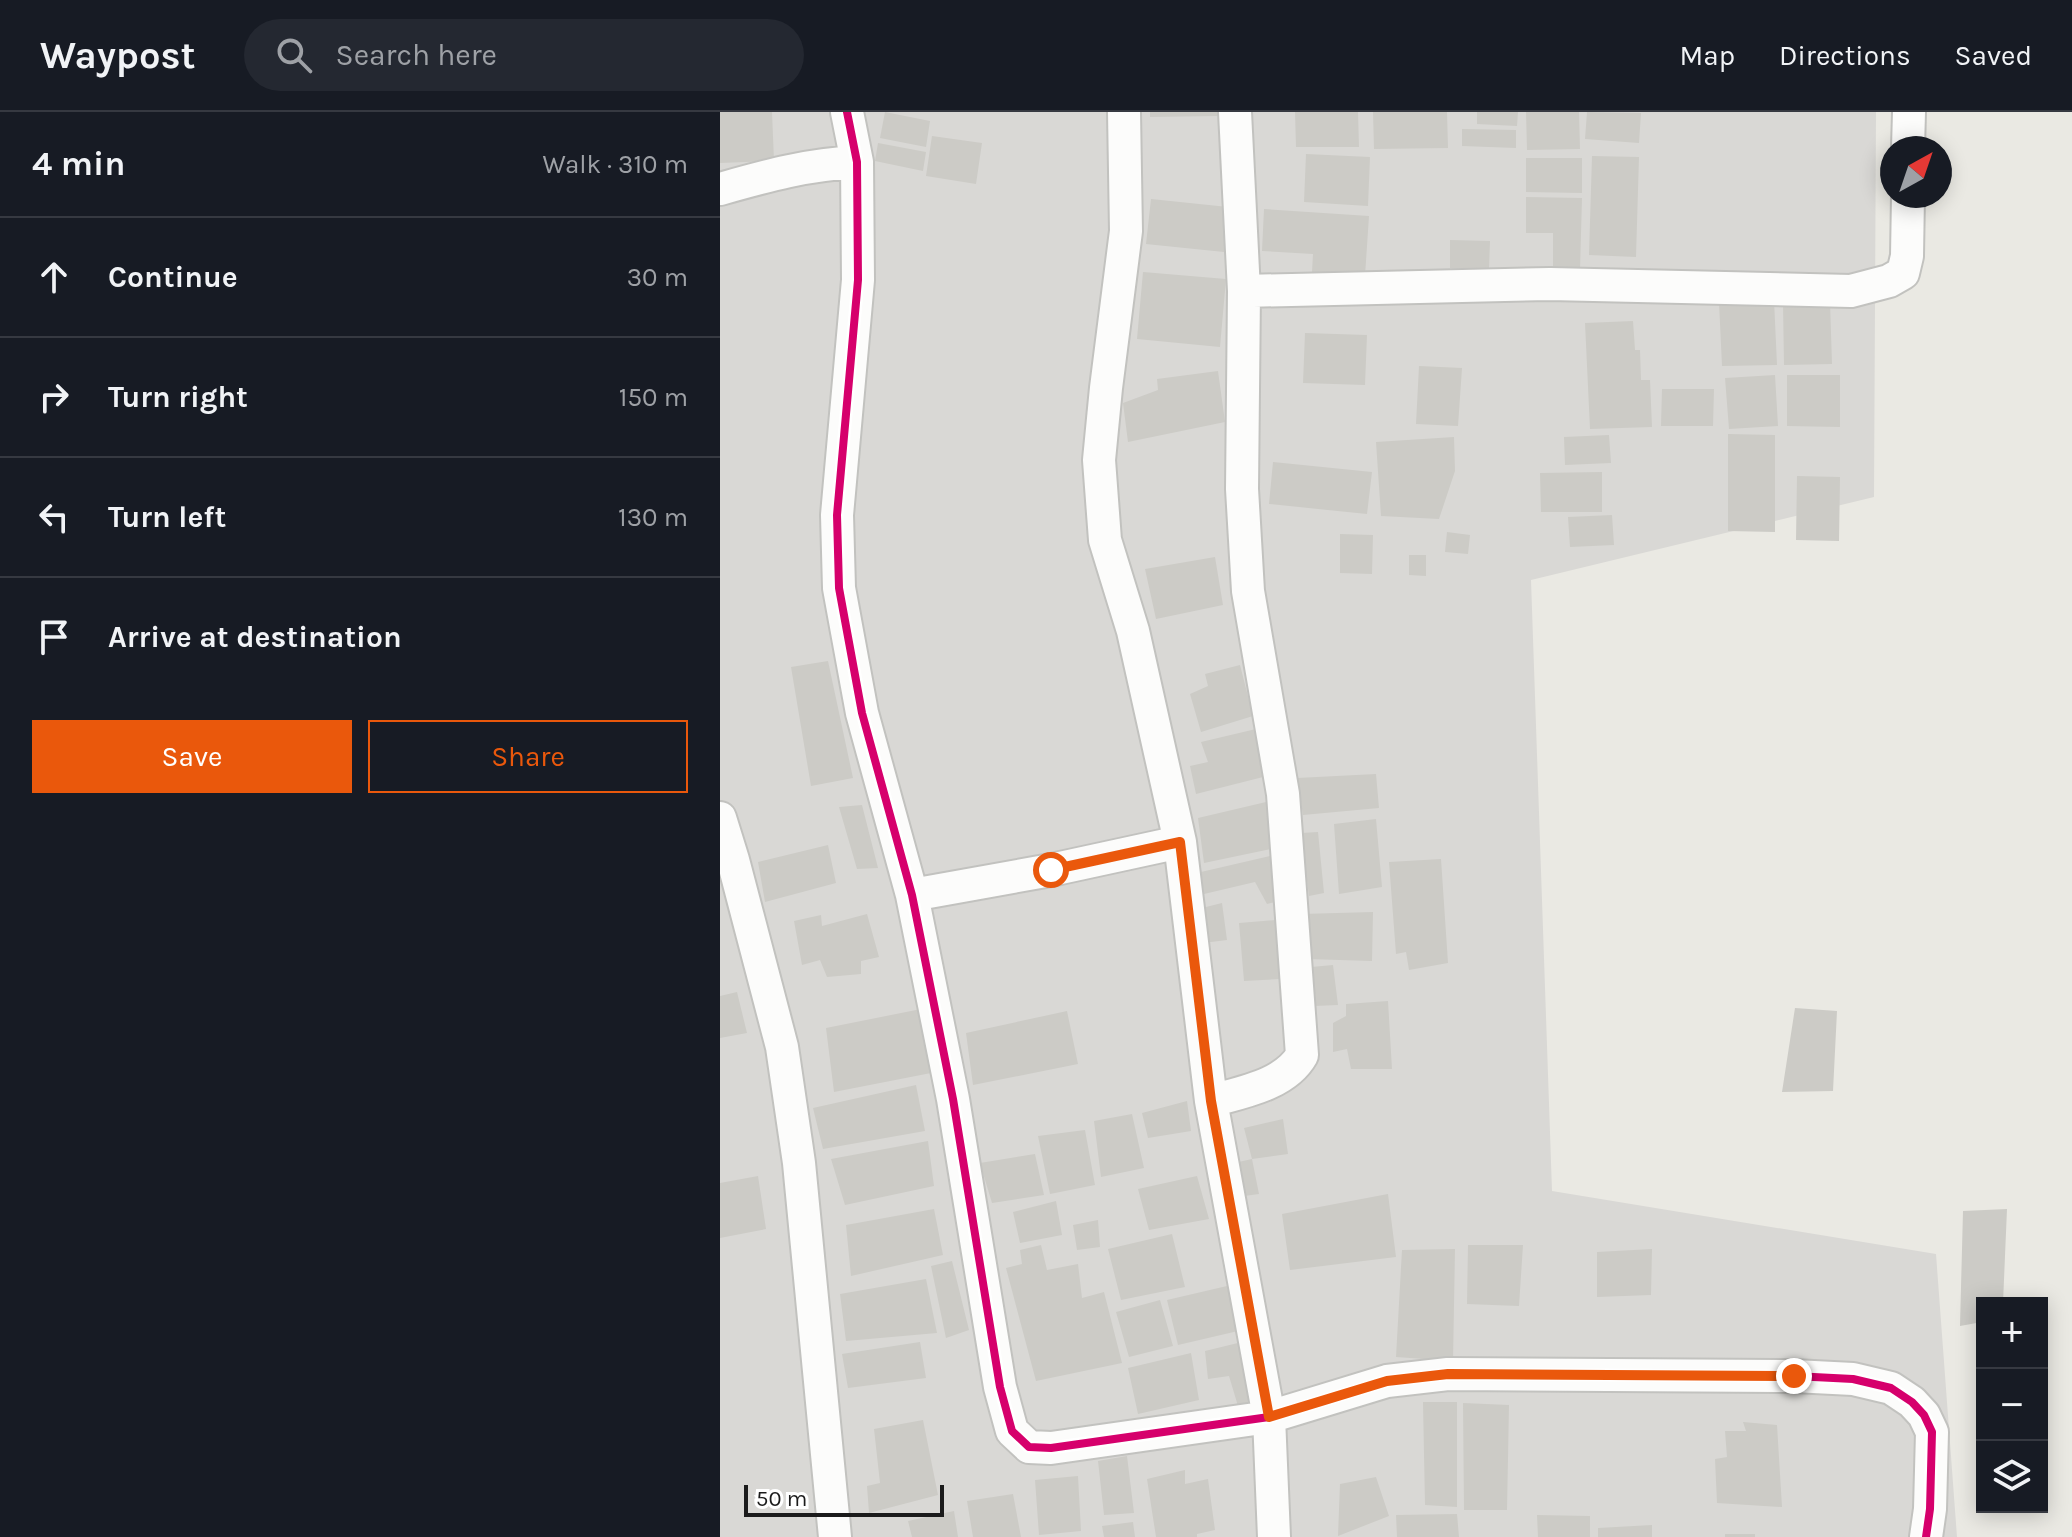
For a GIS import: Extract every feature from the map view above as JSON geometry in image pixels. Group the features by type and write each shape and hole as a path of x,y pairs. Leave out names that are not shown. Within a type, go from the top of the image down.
{"street":[{"path":"847,112 857,162 858,280 837,515 839,588 862,713 912,895 953,1099 1000,1387 1012,1431 1029,1447 1051,1448 1269,1417 1387,1381 1448,1374 1853,1379 1891,1388 1912,1402 1924,1415 1932,1432 1926,1537"},
{"path":"1124,112 1126,231 1099,460 1105,540 1133,631 1180,842 1211,1101 1269,1417 1274,1537"},
{"path":"1211,1101 1264,1085 1288,1072 1302,1055 1283,794 1248,591 1242,489 1244,291 1235,112"},
{"path":"1908,136 1909,112"},
{"path":"720,189 823,163 857,162"},
{"path":"1244,291 1550,284 1851,291 1889,281 1903,273 1907,256 1908,208"},
{"path":"720,818 782,1047 799,1163 835,1537"},
{"path":"912,895 1051,870 1180,842"}],"shaded area":[{"path":"720,112 1876,112 1874,497 1531,580 1552,1191 1936,1254 1957,1537 720,1537"}],"building":[{"path":"720,112 772,112 774,161 720,163"},
{"path":"885,112 930,121 926,147 880,138"},
{"path":"1150,112 1220,112 1220,116 1150,117"},
{"path":"1295,112 1358,112 1359,147 1296,147"},
{"path":"1373,112 1447,112 1448,148 1374,149"},
{"path":"1477,112 1518,112 1517,126 1477,124"},
{"path":"1526,112 1579,112 1580,149 1527,150"},
{"path":"1587,112 1641,113 1639,143 1585,139"},
{"path":"1462,129 1516,130 1516,148 1462,146"},
{"path":"932,136 982,143 976,184 926,176"},
{"path":"878,143 926,152 923,171 875,161"},
{"path":"1306,154 1370,157 1368,206 1304,202"},
{"path":"1592,156 1639,157 1636,257 1589,255"},
{"path":"1526,158 1582,158 1582,193 1526,192"},
{"path":"1526,197 1582,198 1580,270 1553,269 1553,233 1526,233"},
{"path":"1151,199 1228,207 1224,252 1146,244"},
{"path":"1264,209 1369,216 1365,276 1312,272 1313,254 1262,251"},
{"path":"1450,240 1490,241 1489,269 1450,268"},
{"path":"1143,272 1226,279 1220,347 1137,339"},
{"path":"1774,300 1777,365 1722,366 1719,302"},
{"path":"1830,302 1832,364 1784,365 1783,303"},
{"path":"1633,321 1635,350 1640,350 1641,380 1650,380 1652,427 1590,429 1585,323"},
{"path":"1305,333 1367,335 1365,385 1303,383"},
{"path":"1419,366 1462,368 1458,426 1416,424"},
{"path":"1218,371 1225,422 1128,442 1123,403 1158,390 1157,379"},
{"path":"1775,375 1778,426 1729,429 1725,378"},
{"path":"1787,375 1840,375 1840,427 1787,426"},
{"path":"1662,389 1714,389 1713,426 1661,426"},
{"path":"1728,434 1775,435 1775,532 1728,531"},
{"path":"1609,435 1611,463 1565,465 1564,437"},
{"path":"1454,437 1455,471 1439,519 1381,516 1376,442"},
{"path":"1273,462 1372,472 1367,514 1269,504"},
{"path":"1602,472 1602,512 1541,512 1540,473"},
{"path":"1797,476 1840,477 1839,541 1796,540"},
{"path":"1612,515 1614,545 1570,547 1568,517"},
{"path":"1447,532 1470,535 1468,554 1445,552"},
{"path":"1340,534 1373,535 1372,574 1340,573"},
{"path":"1409,555 1426,555 1426,576 1409,575"},
{"path":"1215,557 1223,605 1156,619 1145,569"},
{"path":"828,661 853,778 811,786 791,667"},
{"path":"1240,665 1253,716 1201,732 1190,694 1208,686 1205,674"},
{"path":"1256,729 1267,776 1196,794 1190,766 1208,762 1201,742"},
{"path":"1376,774 1379,808 1303,815 1297,778"},
{"path":"1266,802 1275,848 1204,863 1198,818"},
{"path":"862,805 878,868 857,869 839,807"},
{"path":"1376,819 1382,887 1339,894 1334,824"},
{"path":"1318,832 1324,893 1309,896 1301,833"},
{"path":"828,845 836,883 765,902 758,862"},
{"path":"1270,856 1283,900 1267,904 1255,882 1204,894 1201,872"},
{"path":"1441,859 1448,963 1409,970 1406,952 1396,954 1389,862"},
{"path":"1222,903 1227,940 1203,943 1198,909"},
{"path":"1373,912 1372,961 1307,959 1301,914"},
{"path":"867,914 879,957 861,961 861,974 827,977 820,960 802,965 794,921 821,915 822,926"},
{"path":"1276,920 1280,979 1244,981 1239,923"},
{"path":"1333,965 1338,1005 1314,1006 1311,967"},
{"path":"737,992 747,1033 720,1038 720,996"},
{"path":"1388,1001 1392,1069 1351,1069 1347,1049 1333,1052 1333,1023 1346,1016 1346,1004"},
{"path":"1795,1008 1837,1011 1833,1091 1782,1092"},
{"path":"921,1009 931,1073 834,1092 826,1028"},
{"path":"1067,1011 1078,1064 973,1085 966,1033"},
{"path":"916,1085 925,1131 823,1149 813,1108"},
{"path":"1187,1101 1191,1131 1148,1138 1142,1113"},
{"path":"1132,1114 1144,1168 1101,1177 1094,1121"},
{"path":"1283,1119 1288,1154 1252,1159 1244,1128"},
{"path":"1085,1130 1095,1185 1050,1194 1038,1136"},
{"path":"928,1141 934,1186 845,1205 831,1159"},
{"path":"1035,1154 1044,1195 992,1203 980,1163"},
{"path":"1252,1159 1259,1194 1244,1196 1234,1163"},
{"path":"758,1176 766,1229 720,1238 720,1183"},
{"path":"1197,1176 1209,1219 1149,1230 1138,1189"},
{"path":"1388,1194 1396,1257 1290,1270 1282,1214"},
{"path":"1056,1201 1062,1235 1020,1243 1013,1212"},
{"path":"934,1209 943,1255 851,1276 846,1225"},
{"path":"2007,1209 2003,1297 1976,1297 1976,1323 1960,1326 1963,1211"},
{"path":"1098,1220 1100,1247 1077,1250 1073,1225"},
{"path":"1172,1234 1185,1287 1121,1300 1108,1249"},
{"path":"1041,1245 1047,1270 1078,1264 1082,1298 1104,1292 1122,1363 1036,1381 1006,1268 1022,1264 1020,1250"},
{"path":"1468,1245 1523,1245 1519,1306 1467,1304"},
{"path":"1455,1249 1453,1361 1396,1357 1402,1250"},
{"path":"1652,1249 1651,1295 1597,1297 1597,1252"},
{"path":"952,1261 969,1330 946,1338 931,1266"},
{"path":"926,1279 937,1333 846,1341 840,1294"},
{"path":"1227,1286 1238,1331 1178,1345 1167,1300"},
{"path":"1160,1300 1173,1346 1129,1357 1116,1312"},
{"path":"920,1342 926,1378 848,1388 842,1354"},
{"path":"1242,1342 1253,1405 1238,1406 1229,1376 1208,1379 1205,1351"},
{"path":"1191,1353 1199,1400 1138,1414 1128,1368"},
{"path":"1423,1402 1457,1402 1457,1507 1425,1505"},
{"path":"1463,1403 1509,1405 1507,1510 1464,1510"},
{"path":"923,1420 938,1495 869,1513 867,1486 880,1483 874,1429"},
{"path":"1743,1422 1777,1425 1782,1507 1717,1503 1715,1459 1727,1457 1725,1431 1746,1431"},
{"path":"1127,1456 1134,1513 1104,1515 1098,1461"},
{"path":"1185,1470 1185,1484 1208,1479 1215,1530 1197,1534 1197,1537 1156,1537 1147,1479"},
{"path":"1078,1476 1081,1531 1039,1535 1035,1480"},
{"path":"1376,1477 1389,1516 1338,1536 1340,1484"},
{"path":"1013,1494 1021,1537 973,1537 967,1501"},
{"path":"954,1511 958,1537 912,1537 908,1521"},
{"path":"1457,1514 1459,1537 1397,1537 1396,1515"},
{"path":"1537,1515 1590,1516 1590,1537 1538,1537"},
{"path":"1133,1522 1135,1537 1104,1537 1102,1526"},
{"path":"1652,1525 1652,1537 1598,1537 1598,1528"},
{"path":"1725,1534 1755,1534 1755,1537 1725,1537"}],"cycle path":[{"path":"847,112 857,162 858,280 837,515 839,588 862,713 912,895 953,1099 1000,1387 1012,1431 1029,1447 1051,1448 1269,1417 1387,1381 1448,1374 1853,1379 1891,1388 1912,1402 1924,1415 1932,1432 1926,1537"}],"route":[{"path":"1051,870 1180,842 1211,1101 1269,1417 1387,1381 1448,1374 1794,1376"}]}
